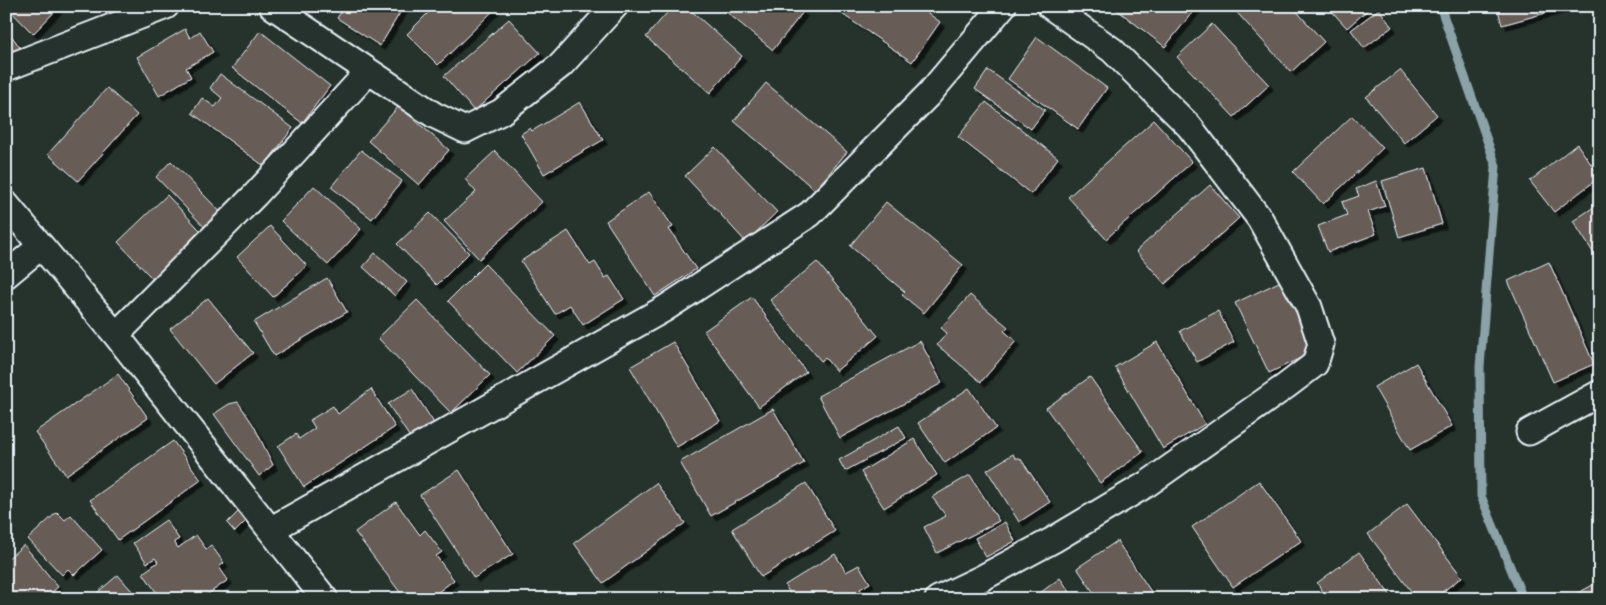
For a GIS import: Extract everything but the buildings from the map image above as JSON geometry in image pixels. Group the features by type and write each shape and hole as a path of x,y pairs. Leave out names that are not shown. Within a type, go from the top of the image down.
{"street":[{"path":"6,68 166,6"},
{"path":"272,6 434,115 465,130 501,112 561,65 614,6"},
{"path":"272,529 664,309 810,214 929,94 1003,6"},
{"path":"938,599 1045,544 1147,484 1315,364 1321,344 1309,306 1260,219 1188,126 1112,50 1050,6"},
{"path":"116,335 255,195 368,72"},
{"path":"6,204 116,335 272,529 325,599"},
{"path":"6,275 41,246"},
{"path":"1529,432 1600,393"}],"waterway":[{"path":"1440,6 1496,166 1480,367 1481,496 1520,591 1521,599"}]}
